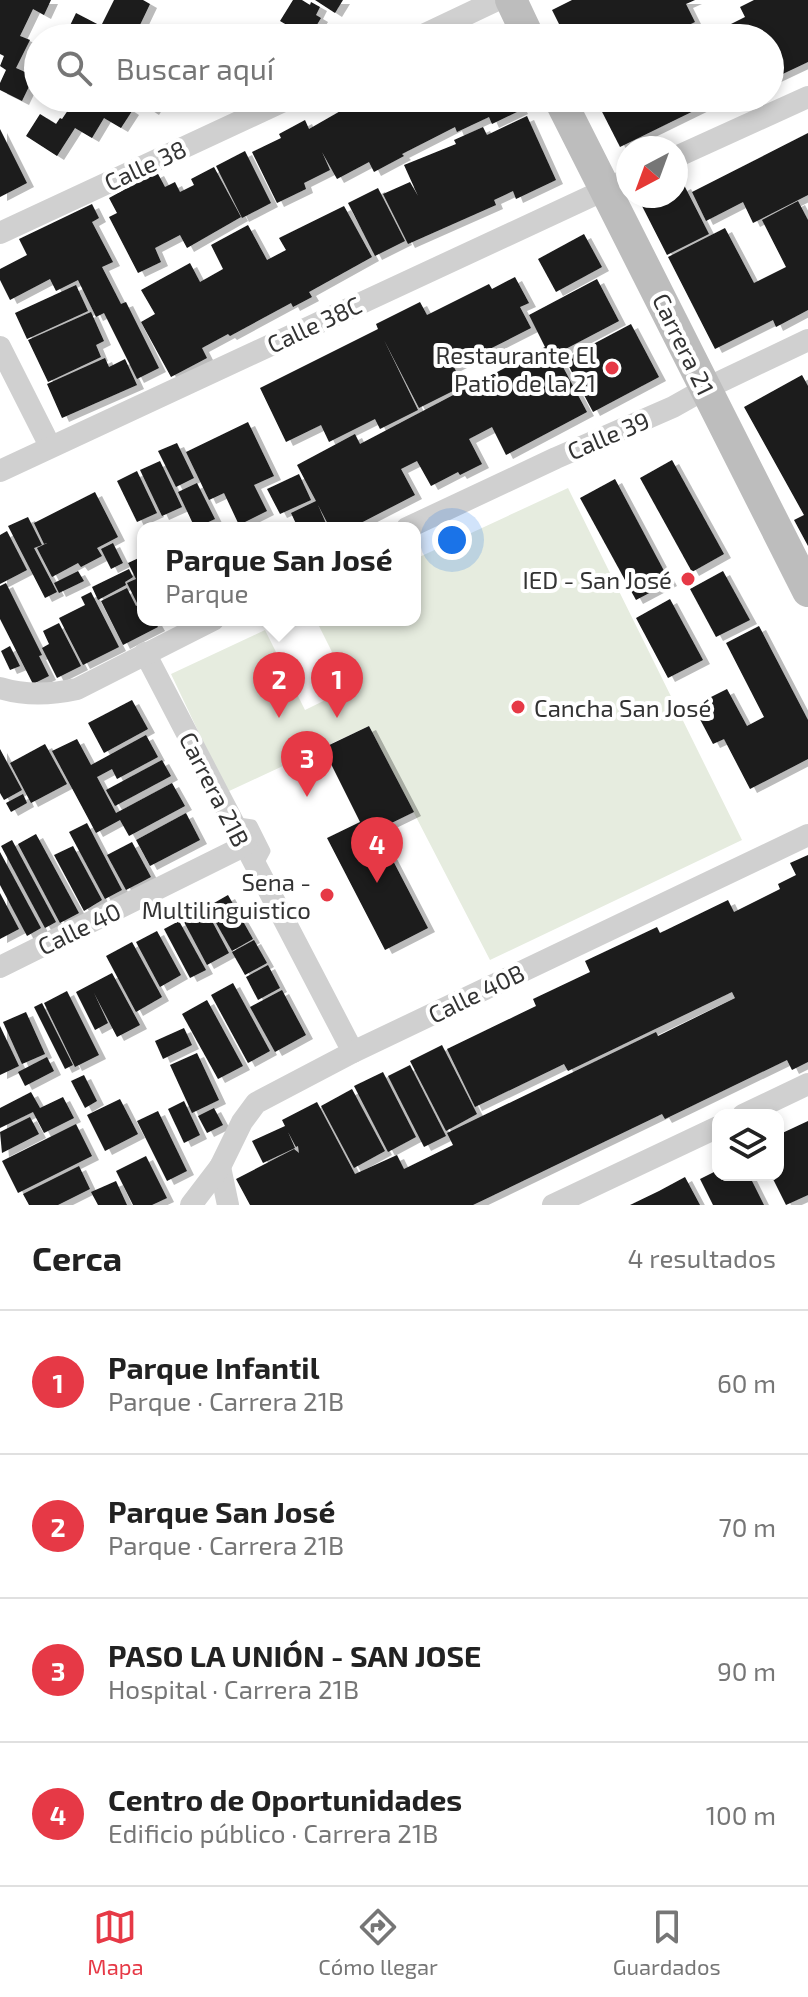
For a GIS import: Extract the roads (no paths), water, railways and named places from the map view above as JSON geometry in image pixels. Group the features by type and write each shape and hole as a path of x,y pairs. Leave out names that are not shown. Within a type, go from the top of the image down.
{"street":[{"path":"446,24 497,0"},
{"path":"511,0 522,24"},
{"path":"784,108 808,97"},
{"name":"Calle 38","path":"0,233 260,112"},
{"name":"Carrera 21","path":"568,112 616,183"},
{"path":"688,152 775,112"},
{"name":"Calle 38C","path":"0,471 616,184"},
{"name":"Carrera 21","path":"627,208 705,389 807,587"},
{"name":"Calle 39","path":"420,522 673,407 808,340"},
{"path":"0,347 50,446"},
{"path":"0,688 29,694 57,694 77,689 201,626"},
{"name":"Carrera 21B","path":"145,653 353,1052"},
{"name":"Calle 40B","path":"191,1205 220,1167 242,1122 256,1103 353,1052 808,835"},
{"name":"Calle 40","path":"0,967 244,846"},
{"path":"756,1109 808,1084"},
{"path":"553,1205 712,1130"},
{"path":"220,1167 228,1205"}],"lane":[{"path":"231,822 252,825 265,851 256,869"}],"place":[{"name":"Restaurante El Patio de la 21","path":"612,368"},
{"name":"IED - San José","path":"688,579"},
{"name":"Cancha San José","path":"518,707"},
{"name":"Parque San José","path":"279,718"},
{"name":"Parque Infantil","path":"337,718"},
{"name":"PASO LA UNIÓN - SAN JOSE","path":"307,797"},
{"name":"Centro de Oportunidades","path":"377,883"},
{"name":"Sena - Multilinguistico","path":"327,895"}]}
